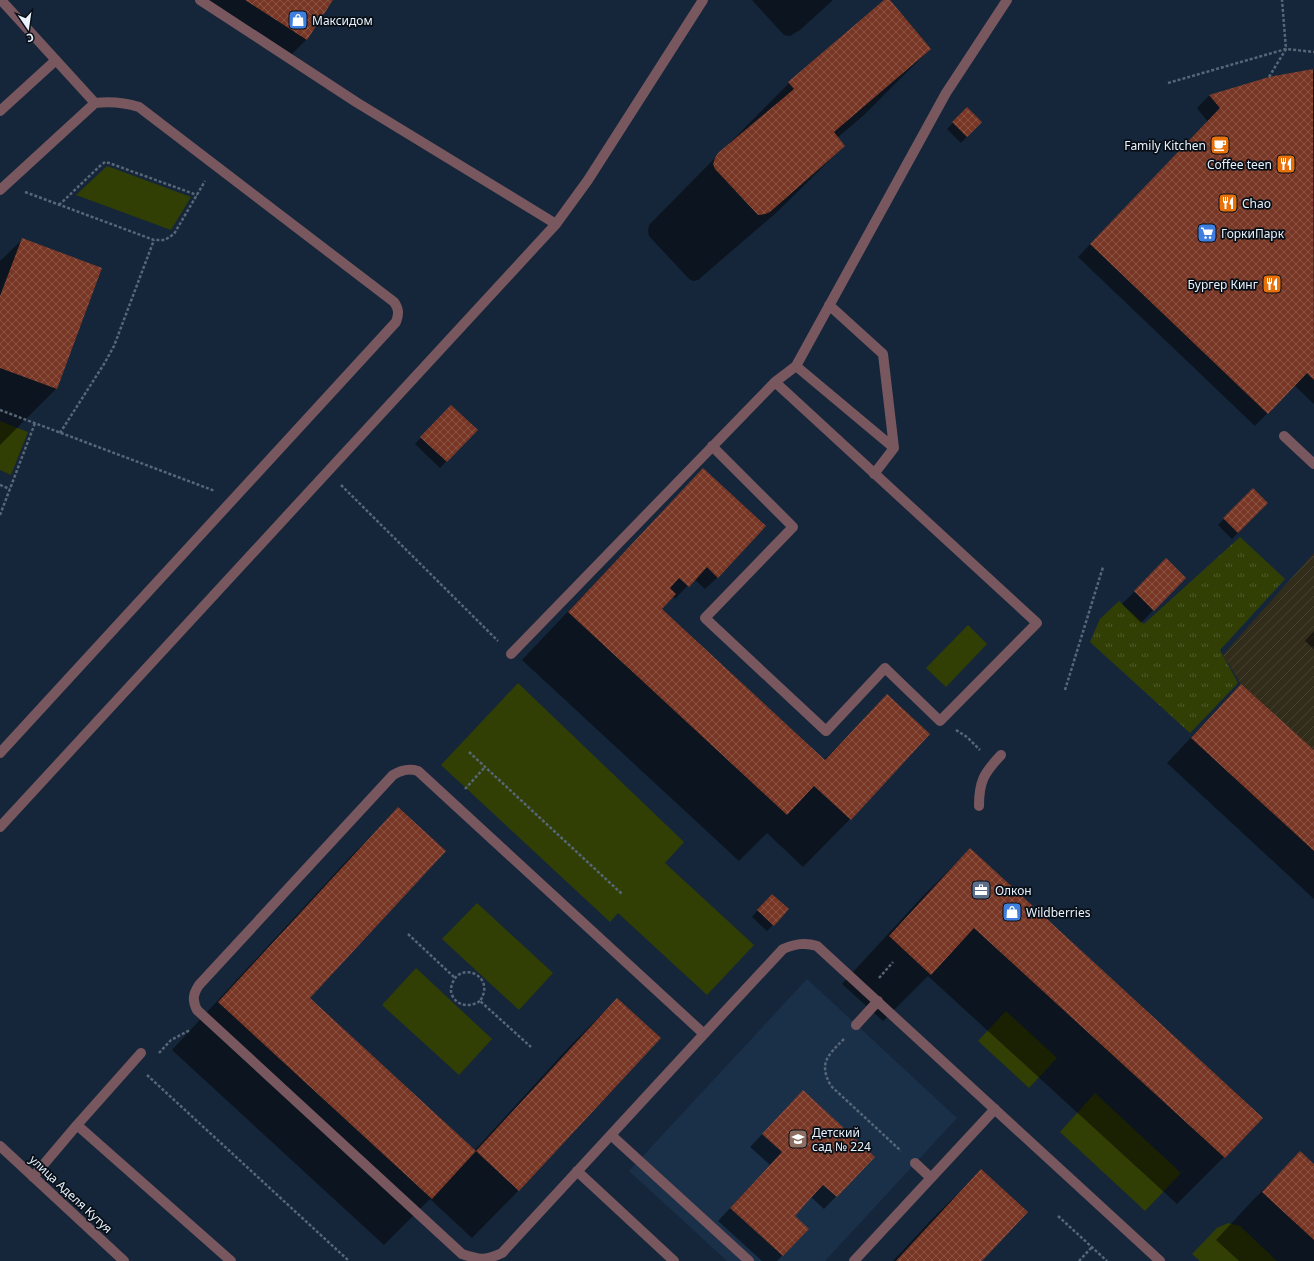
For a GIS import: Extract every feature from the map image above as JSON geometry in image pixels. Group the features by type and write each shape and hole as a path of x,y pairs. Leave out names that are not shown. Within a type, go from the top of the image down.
{"street":[{"path":"1,0 95,103"},
{"path":"200,0 356,102 556,224"},
{"path":"0,827 556,224 588,180 703,0"},
{"path":"511,654 775,382 796,366 946,93 1007,0"},
{"path":"0,111 56,60"},
{"path":"0,752 396,322 398,317 397,307 394,302 139,108 120,102 110,101 95,103 2,187"},
{"path":"829,305 883,354 894,448 874,474"},
{"path":"796,366 894,448"},
{"path":"712,446 793,527 705,618 826,731 884,668 940,720 1036,623 775,382"},
{"path":"1284,436 1314,464"},
{"path":"979,806 979,794 983,778 987,770 1001,755"},
{"path":"704,1034 418,772 412,769 393,775 199,985 193,996 194,1004 197,1010 462,1254 479,1260 490,1258 502,1253 783,949 792,945 803,943 811,944 817,946 878,1001 1160,1261"},
{"path":"856,1025 878,1001"},
{"path":"33,1177 141,1053"},
{"path":"854,1261 995,1109"},
{"path":"77,1125 231,1261"},
{"path":"611,1135 749,1261"},
{"name":"улица Аделя Кутуя","path":"0,1146 124,1261"},
{"path":"915,1164 931,1178"},
{"path":"577,1172 674,1261"}],"path":[{"path":"1269,77 1286,49 1282,0"},
{"path":"1168,83 1286,49 1314,52"},
{"path":"60,205 105,162 197,195"},
{"path":"2,187 60,205 154,240 164,240 174,234 214,165"},
{"path":"60,432 114,346 154,240"},
{"path":"0,410 234,498"},
{"path":"0,515 35,423"},
{"path":"328,472 511,654"},
{"path":"0,485 10,489"},
{"path":"1065,690 1103,567"},
{"path":"940,720 967,737 993,763"},
{"path":"469,752 622,894"},
{"path":"466,788 485,767"},
{"path":"408,934 455,978"},
{"path":"465,972 477,974 484,984 485,990 480,1001 470,1005 458,1003 454,999 451,988 455,978 465,972"},
{"path":"480,1001 531,1047"},
{"path":"856,1025 828,1056 825,1064 827,1079 831,1086 915,1164"},
{"path":"133,1062 350,1261"},
{"path":"1058,1216 1107,1261"},
{"path":"1079,1261 1092,1247"}],"shaded area":[{"path":"1314,553 1314,851 1191,738 1241,684 1223,655"},
{"name":"Детский сад № 224","path":"807,979 957,1118 825,1261 727,1261 629,1171"}],"green space":[{"path":"107,166 191,197 171,230 76,195"},
{"path":"0,421 28,432 11,475 0,470"},
{"path":"1240,537 1285,579 1220,650 1238,683 1190,733 1090,642 1100,619 1119,601 1144,624"},
{"path":"968,625 987,644 946,687 926,668"},
{"path":"518,683 684,842 665,863 754,945 707,995 618,913 610,922 441,765"},
{"path":"477,903 553,973 519,1010 442,939"},
{"path":"416,968 492,1039 459,1075 382,1005"},
{"path":"1006,1011 1057,1058 1029,1088 978,1041"},
{"path":"1095,1093 1181,1173 1145,1211 1060,1132"},
{"path":"1228,1223 1240,1226 1277,1261 1200,1261 1192,1254 1217,1228"}],"building":[{"name":"Максидом","path":"245,0 333,0 307,40"},
{"path":"884,0 890,0 931,49 834,132 845,146 770,212 758,215 715,169 713,164 715,158 718,153 794,89 788,82"},
{"name":"ГоркиПарк","path":"1313,69 1314,380 1307,373 1268,414 1090,244 1220,108 1209,95 1269,77"},
{"path":"967,107 982,122 967,137 952,122"},
{"path":"22,238 102,268 57,389 0,368 0,296"},
{"path":"451,405 478,430 447,462 420,437"},
{"path":"703,468 766,526 718,578 707,567 689,587 679,578 670,588 676,594 662,609 825,760 887,694 930,734 851,820 814,786 787,815 568,612"},
{"path":"1253,488 1268,503 1238,533 1223,518"},
{"path":"1166,558 1186,578 1154,611 1134,591"},
{"path":"1241,684 1314,750 1314,851 1191,738"},
{"path":"398,807 446,851 310,998 476,1151 432,1199 218,1002"},
{"path":"970,848 1263,1118 1225,1158 974,928 931,975 889,936"},
{"path":"772,894 789,909 774,926 757,910"},
{"path":"617,998 661,1038 519,1191 476,1151"},
{"path":"803,1090 875,1157 837,1197 823,1185 809,1200 795,1216 809,1229 783,1256 730,1208 782,1152 762,1134"},
{"path":"1300,1151 1314,1164 1314,1240 1262,1192"},
{"path":"981,1169 1028,1212 982,1261 896,1261"}],"place":[{"name":"Максидом","path":"298,20"},
{"name":"Family Kitchen","path":"1220,145"},
{"name":"Coffee teen","path":"1286,164"},
{"name":"Chao","path":"1228,203"},
{"name":"ГоркиПарк","path":"1207,233"},
{"name":"Бургер Кинг","path":"1272,284"},
{"name":"Олкон","path":"981,890"},
{"name":"Wildberries","path":"1012,912"},
{"name":"Детский сад № 224","path":"798,1139"}]}
